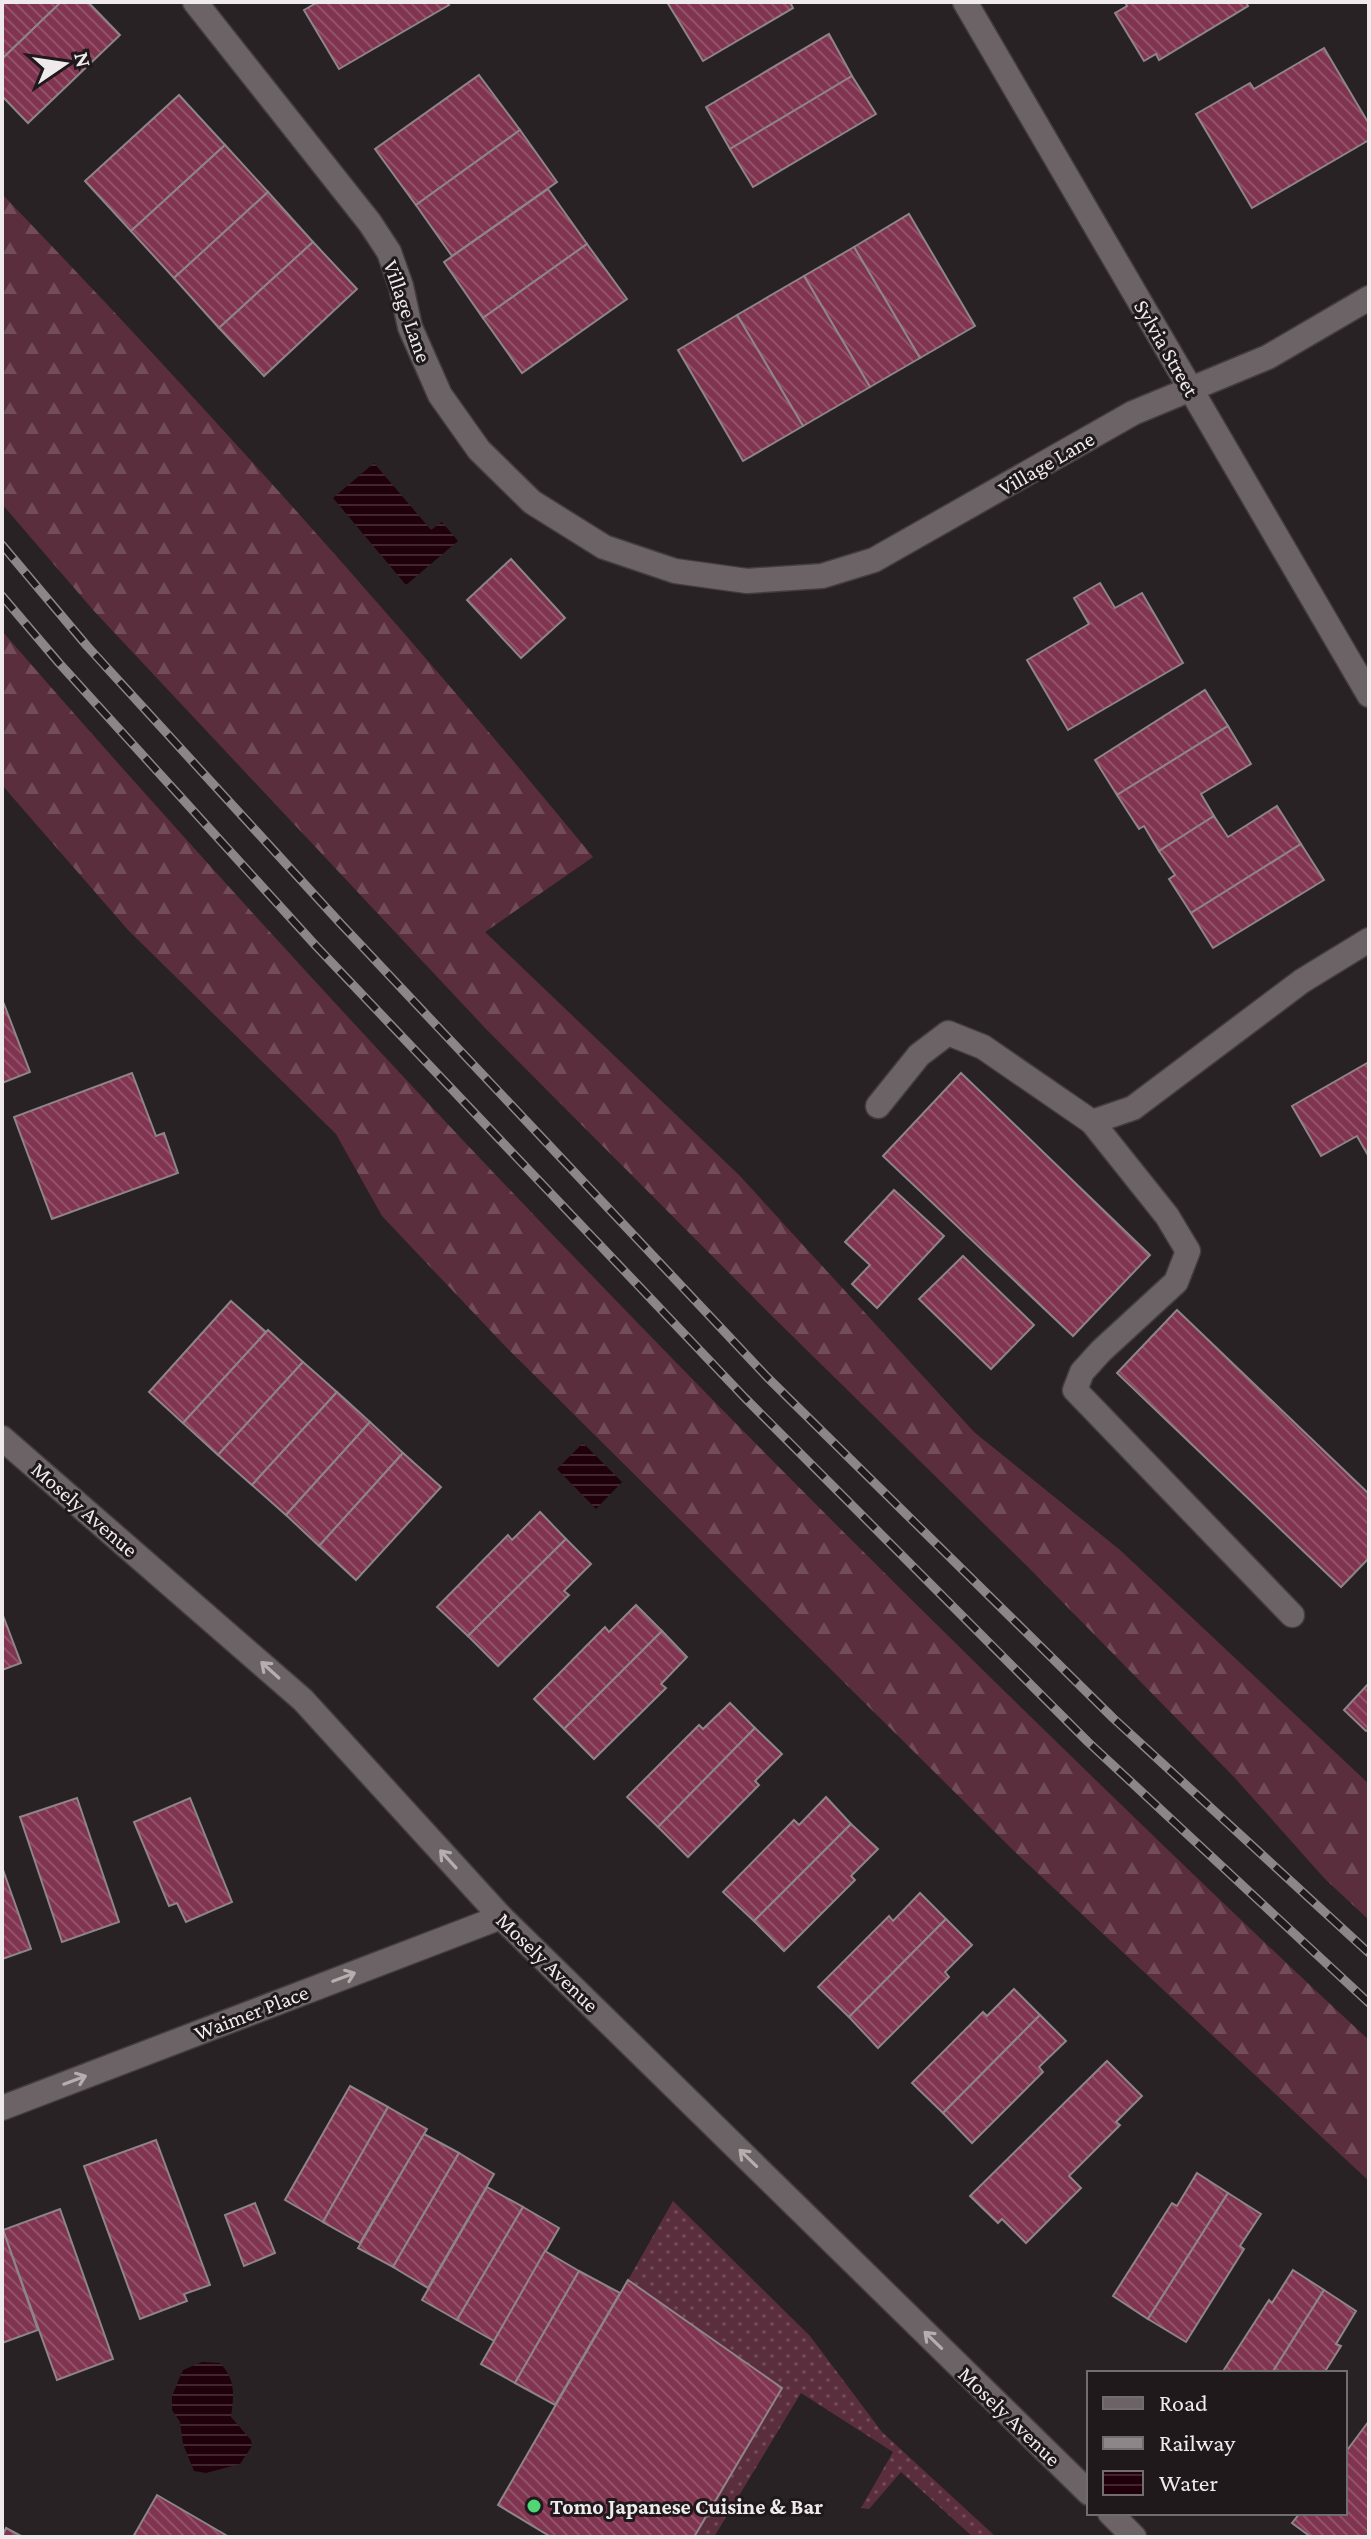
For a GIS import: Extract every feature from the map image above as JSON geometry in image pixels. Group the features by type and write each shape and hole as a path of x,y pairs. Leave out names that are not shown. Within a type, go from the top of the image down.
{"street":[{"name":"Village Lane","path":"195,2 370,223 389,252 410,327 423,360 440,395 479,450 532,502 604,547 675,571 747,581 822,576 874,560 1133,413 1268,357 1369,298"},
{"name":"Sylvia Street","path":"965,2 1369,695"},
{"path":"1092,1122 1133,1108 1302,981 1369,940"},
{"path":"878,1106 919,1055 948,1033 983,1047 1092,1122 1167,1216 1188,1251 1176,1282 1101,1351 1082,1372 1075,1390 1292,1615"},
{"name":"Mosely Avenue","path":"2,1438 303,1700 501,1917 1087,2491"},
{"name":"Waimer Place","path":"2,2108 501,1917"},
{"path":"1112,2515 1134,2537"}],"green space":[{"path":"2,194 304,520 593,857 485,932 739,1175 974,1432 1120,1550 1369,1784 1369,1920 1325,1879 1234,1777 1028,1567 487,1030 94,611 2,504"},
{"path":"2,631 241,900 610,1295 991,1678 1369,2040 1369,2181 1015,1852 505,1346 382,1216 336,1134 128,930 2,785"},
{"path":"673,2201 810,2336 882,2432 996,2537 973,2537 901,2472 869,2509 861,2508 893,2452 801,2393 714,2537 694,2537 782,2388 628,2280"}],"water":[{"path":"374,463 431,530 442,522 458,541 406,585 333,498"},
{"path":"583,1443 622,1482 596,1509 557,1469"},
{"path":"202,2362 220,2363 229,2376 233,2395 231,2417 251,2440 252,2446 240,2464 206,2473 194,2471 183,2444 180,2422 172,2410 172,2396 183,2370"}],"building":[{"path":"2,2 61,2 2,59"},
{"path":"61,2 88,2 120,35 28,123 2,96 2,59"},
{"path":"318,2 447,2 449,5 339,69 304,10"},
{"path":"667,2 794,2 791,4 793,8 703,61"},
{"path":"1125,2 1246,2 1248,6 1159,60 1156,54 1144,61 1115,13 1127,6"},
{"path":"829,34 852,76 730,149 706,107"},
{"path":"1324,48 1369,124 1369,140 1252,208 1196,114 1250,83 1254,89"},
{"path":"479,75 520,130 416,205 375,149"},
{"path":"852,76 876,114 753,187 730,149"},
{"path":"179,95 225,145 131,231 85,181"},
{"path":"520,130 557,182 452,256 416,205"},
{"path":"225,145 268,192 174,278 131,231"},
{"path":"548,189 587,244 483,318 444,262"},
{"path":"268,192 313,242 219,328 174,278"},
{"path":"909,214 975,326 920,358 854,247"},
{"path":"313,242 357,289 264,376 219,328"},
{"path":"587,244 627,299 522,373 483,318"},
{"path":"854,247 920,358 870,387 804,276"},
{"path":"804,276 870,387 803,426 737,315"},
{"path":"737,315 803,426 743,461 678,350"},
{"path":"511,559 565,618 521,658 467,600"},
{"path":"1100,583 1115,608 1142,593 1183,663 1068,730 1027,660 1089,624 1074,598"},
{"path":"1205,690 1228,726 1117,795 1095,760"},
{"path":"1228,726 1251,764 1201,794 1214,816 1159,851 1144,826 1139,829 1117,795"},
{"path":"1277,806 1301,844 1191,913 1169,879 1175,875 1159,851 1214,816 1228,837"},
{"path":"1301,844 1324,880 1213,948 1191,913"},
{"path":"2,1005 30,1072 2,1083"},
{"path":"1369,1062 1369,1157 1357,1136 1321,1156 1292,1106"},
{"path":"132,1073 156,1136 164,1133 178,1173 52,1219 14,1117"},
{"path":"961,1073 1150,1255 1073,1336 883,1156"},
{"path":"894,1190 944,1236 877,1308 852,1284 870,1265 845,1242"},
{"path":"963,1256 1034,1325 991,1369 919,1299"},
{"path":"231,1301 266,1332 183,1423 149,1392"},
{"path":"1177,1310 1369,1494 1369,1558 1341,1587 1117,1373"},
{"path":"268,1330 303,1362 218,1455 183,1423"},
{"path":"303,1362 337,1392 252,1485 218,1455"},
{"path":"337,1392 370,1422 286,1515 252,1485"},
{"path":"370,1422 403,1453 319,1546 286,1515"},
{"path":"403,1453 441,1487 356,1580 319,1546"},
{"path":"540,1512 566,1539 468,1636 437,1607 508,1535 512,1540"},
{"path":"566,1539 591,1564 564,1591 569,1595 498,1666 468,1636"},
{"path":"636,1605 662,1631 564,1729 534,1699 605,1627 609,1632"},
{"path":"2,1613 21,1663 2,1670"},
{"path":"662,1631 687,1657 661,1684 666,1688 594,1759 564,1729"},
{"path":"1369,1683 1369,1729 1366,1731 1344,1710"},
{"path":"730,1703 755,1728 658,1827 627,1797 699,1725 703,1729"},
{"path":"755,1728 782,1754 755,1781 759,1785 688,1857 658,1827"},
{"path":"826,1797 851,1824 754,1921 723,1892 794,1820 799,1825"},
{"path":"77,1798 119,1922 62,1942 20,1817"},
{"path":"190,1798 232,1902 186,1922 177,1903 169,1906 134,1822"},
{"path":"851,1824 878,1849 851,1876 855,1880 784,1951 754,1921"},
{"path":"2,1867 31,1949 2,1959"},
{"path":"920,1893 946,1919 849,2017 818,1987 889,1916 893,1921"},
{"path":"946,1919 972,1945 945,1972 949,1977 878,2048 849,2017"},
{"path":"1014,1989 1040,2015 943,2113 912,2083 983,2012 987,2016"},
{"path":"1040,2015 1066,2041 1039,2067 1043,2072 972,2143 943,2113"},
{"path":"1107,2061 1142,2096 1116,2122 1120,2125 1069,2176 1081,2188 1026,2243 1002,2219 998,2223 970,2196"},
{"path":"350,2086 388,2107 323,2222 285,2200"},
{"path":"388,2107 427,2129 360,2243 323,2222"},
{"path":"424,2134 459,2153 393,2267 358,2248"},
{"path":"156,2140 210,2285 184,2294 187,2301 140,2319 84,2166"},
{"path":"459,2153 494,2174 428,2288 393,2267"},
{"path":"1197,2173 1228,2193 1148,2319 1113,2296 1172,2203 1177,2206"},
{"path":"487,2187 523,2207 457,2320 422,2300"},
{"path":"1228,2193 1261,2214 1240,2246 1244,2249 1186,2342 1148,2319"},
{"path":"255,2203 275,2253 244,2266 225,2215"},
{"path":"523,2207 559,2228 494,2341 457,2320"},
{"path":"60,2209 113,2359 57,2380 3,2230"},
{"path":"2,2230 38,2330 2,2343"},
{"path":"545,2251 579,2271 515,2383 481,2364"},
{"path":"1293,2270 1324,2290 1273,2371 1223,2371 1269,2300 1272,2303"},
{"path":"579,2271 620,2293 555,2405 515,2383"},
{"path":"628,2280 782,2388 694,2537 551,2537 498,2505"},
{"path":"1324,2290 1356,2311 1336,2344 1341,2346 1325,2371 1273,2371"},
{"path":"1369,2421 1369,2537 1311,2537 1292,2523 1298,2515 1347,2515 1347,2450"},
{"path":"157,2495 229,2537 133,2537"},
{"path":"6,2528 23,2537 2,2537"}],"railway":[{"path":"2,545 87,646 341,924 767,1377 1113,1718 1369,1953"},
{"path":"2,596 316,946 745,1398 1088,1742 1369,2003"}],"place":[{"name":"Tomo Japanese Cuisine & Bar","path":"534,2506"}]}
